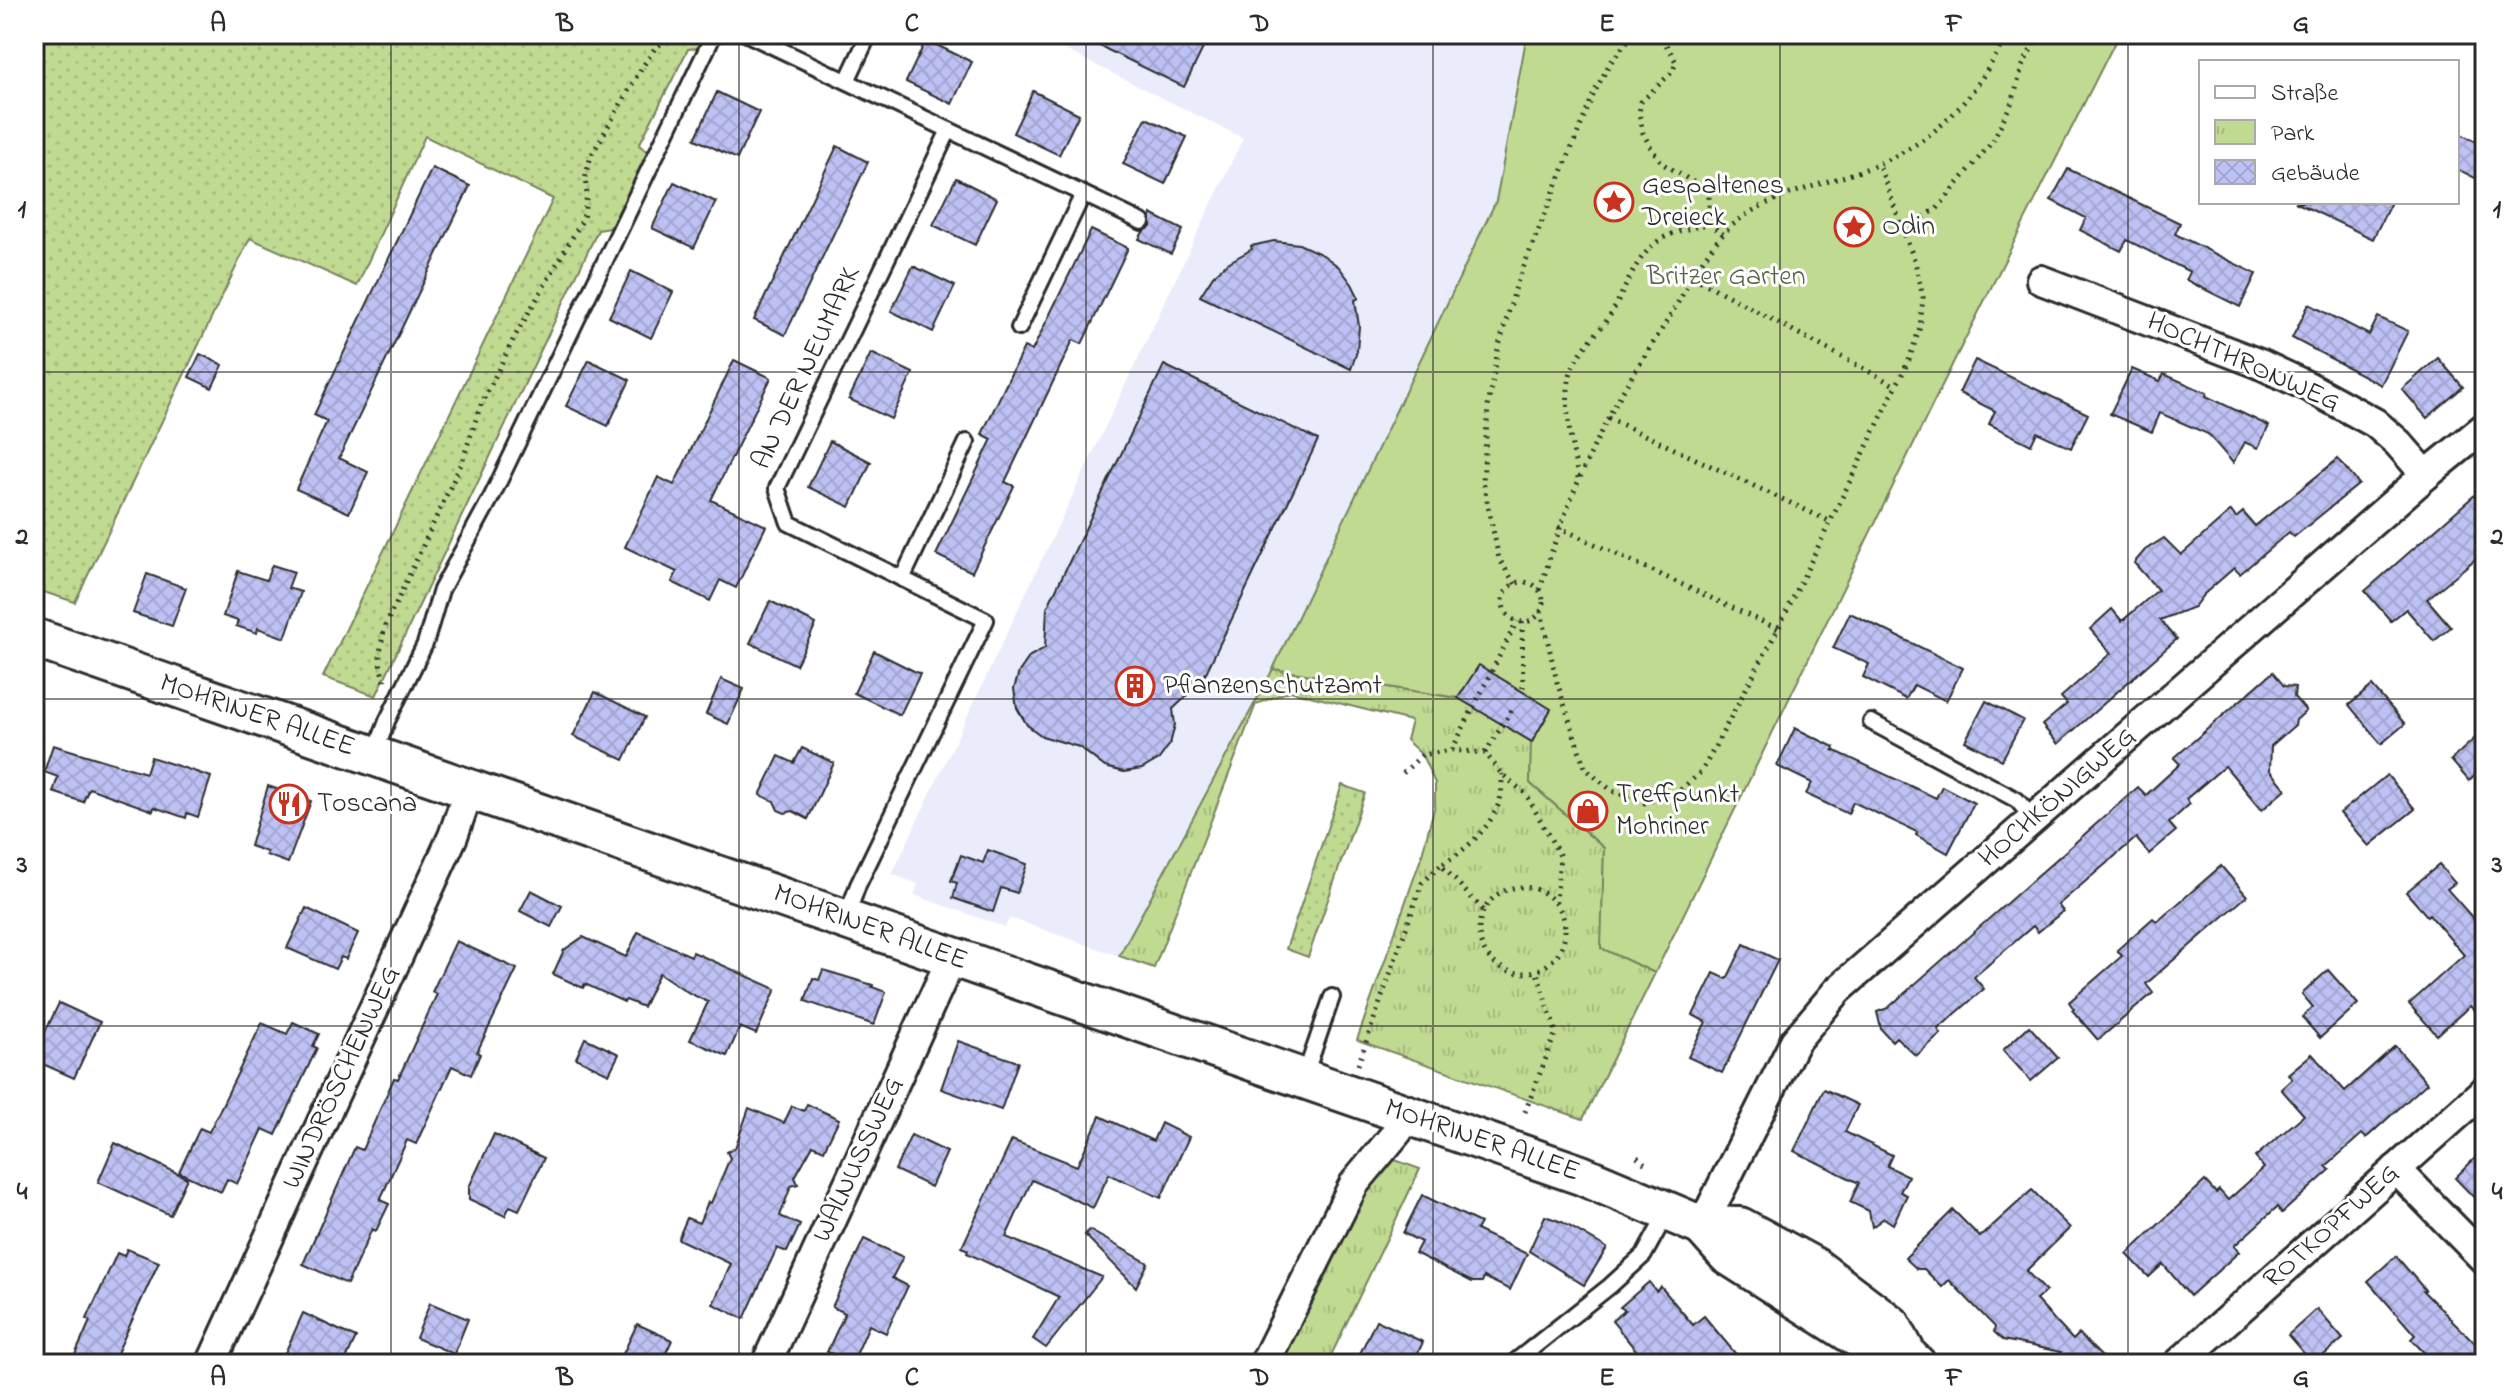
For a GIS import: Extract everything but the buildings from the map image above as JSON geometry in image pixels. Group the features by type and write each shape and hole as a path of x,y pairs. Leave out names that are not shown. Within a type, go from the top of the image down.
{"main road":[{"name":"MOHRINER ALLEE","path":"34,638 1581,1175 1702,1226"},
{"path":"1702,1226 1740,1227 1814,1267 1891,1325 1912,1360"}],"street":[{"name":"HOCHTHRONWEG","path":"2041,280 2260,364 2309,387 2375,423 2398,443 2426,475"},
{"name":"HOCHKÖNIGWEG","path":"1702,1226 1795,1041 1838,990 2426,475 2485,427"},
{"name":"WINDRÖSCHENWEG","path":"211,1364 453,836 469,790"},
{"name":"WALNUSSWEG","path":"766,1364 952,957"},
{"name":"ROTKOPFWEG","path":"2178,1364 2485,1090"},
{"path":"1264,1364 1354,1184 1398,1131 1405,1114"},
{"path":"2396,1169 2485,1260"}],"lane":[{"path":"374,756 398,697 425,644 441,590 492,496 714,34"},
{"path":"747,34 1142,222"},
{"path":"847,81 869,34"},
{"name":"AN DER NEUMARK","path":"846,919 858,885 986,620 789,523 777,488 949,130"},
{"path":"1019,328 1083,194"},
{"path":"902,579 967,442"},
{"path":"1871,722 2017,800 2033,819"},
{"path":"1304,1078 1332,997"},
{"path":"1512,1364 1644,1255 1667,1211"}],"path":[{"path":"398,697 384,680 380,669 379,653 385,627 462,462 480,407 507,351 583,219 587,195 585,178 591,156 655,48 669,38 682,34"},
{"path":"1515,584 1499,559 1483,481 1488,407 1498,349 1517,283 1590,103 1610,63 1633,34"},
{"path":"1660,34 1676,62 1673,71 1641,102 1639,113 1643,133 1663,164 1705,189 1709,196 1709,223"},
{"path":"1879,165 1903,229 1923,297 1920,327 1909,360 1778,629 1702,771 1679,791 1645,803 1612,791 1585,768 1557,682 1541,611 1543,600 1540,590 1558,527 1608,418 1693,277 1723,234 1740,219 1798,191 1879,165 1930,135 1976,87 2007,34"},
{"path":"1903,229 1937,209 1992,142 2013,100 2022,67 2037,38 2045,34"},
{"path":"1709,223 1723,234"},
{"path":"1578,479 1566,414 1569,377 1575,362 1611,315 1647,252 1672,234 1709,223"},
{"path":"1693,277 1896,386"},
{"path":"1608,418 1829,521"},
{"path":"1558,527 1778,629"},
{"path":"1540,590 1531,584 1515,584 1506,593 1504,606 1511,618 1519,622 1533,619 1541,611"},
{"path":"1519,622 1523,692"},
{"path":"1452,750 1519,622"},
{"path":"1485,753 1512,710"},
{"path":"1403,773 1422,755 1452,750 1485,753 1502,774 1526,794 1560,856 1556,903"},
{"path":"1356,1070 1422,883 1441,865 1461,854 1486,826 1500,800 1502,774"},
{"path":"1441,865 1483,910"},
{"path":"1517,887 1532,888 1556,903 1565,928 1563,942 1548,964 1522,973 1507,970 1485,952 1479,924 1483,910 1504,891 1517,887"},
{"path":"1525,1112 1556,1032 1536,970"}],"shaded area":[{"name":"Pflanzenschutzamt","path":"1033,34 1527,34 1496,201 1273,669 1119,956 1010,918 1005,927 914,895 918,884 892,874 1243,138"}],"green space":[{"path":"34,34 694,34 699,48 688,49 639,145 649,153 610,228 598,230 376,696 323,677 553,199 425,136 357,286 250,238 75,602 34,589"},
{"name":"Britzer Garten","path":"1527,34 2119,34 1954,361 1655,973 1601,948 1604,848 1530,783 1531,741 1458,698 1273,669 1496,201"},
{"path":"1273,669 1458,698 1532,742 1530,783 1604,848 1602,948 1655,973 1583,1119 1357,1040 1421,858 1435,805 1435,783 1422,755 1406,740 1411,721 1290,691 1256,704 1154,968 1119,956"},
{"path":"1342,785 1365,793 1308,957 1286,949"},
{"path":"1381,1155 1420,1169 1327,1364 1280,1364"}],"place":[{"name":"Gespaltenes Dreieck","path":"1614,202"},
{"name":"Odin","path":"1854,227"},
{"name":"Pflanzenschutzamt","path":"1135,686"},
{"name":"Toscana","path":"289,804"},
{"name":"Treffpunkt Mohriner","path":"1588,811"}]}
